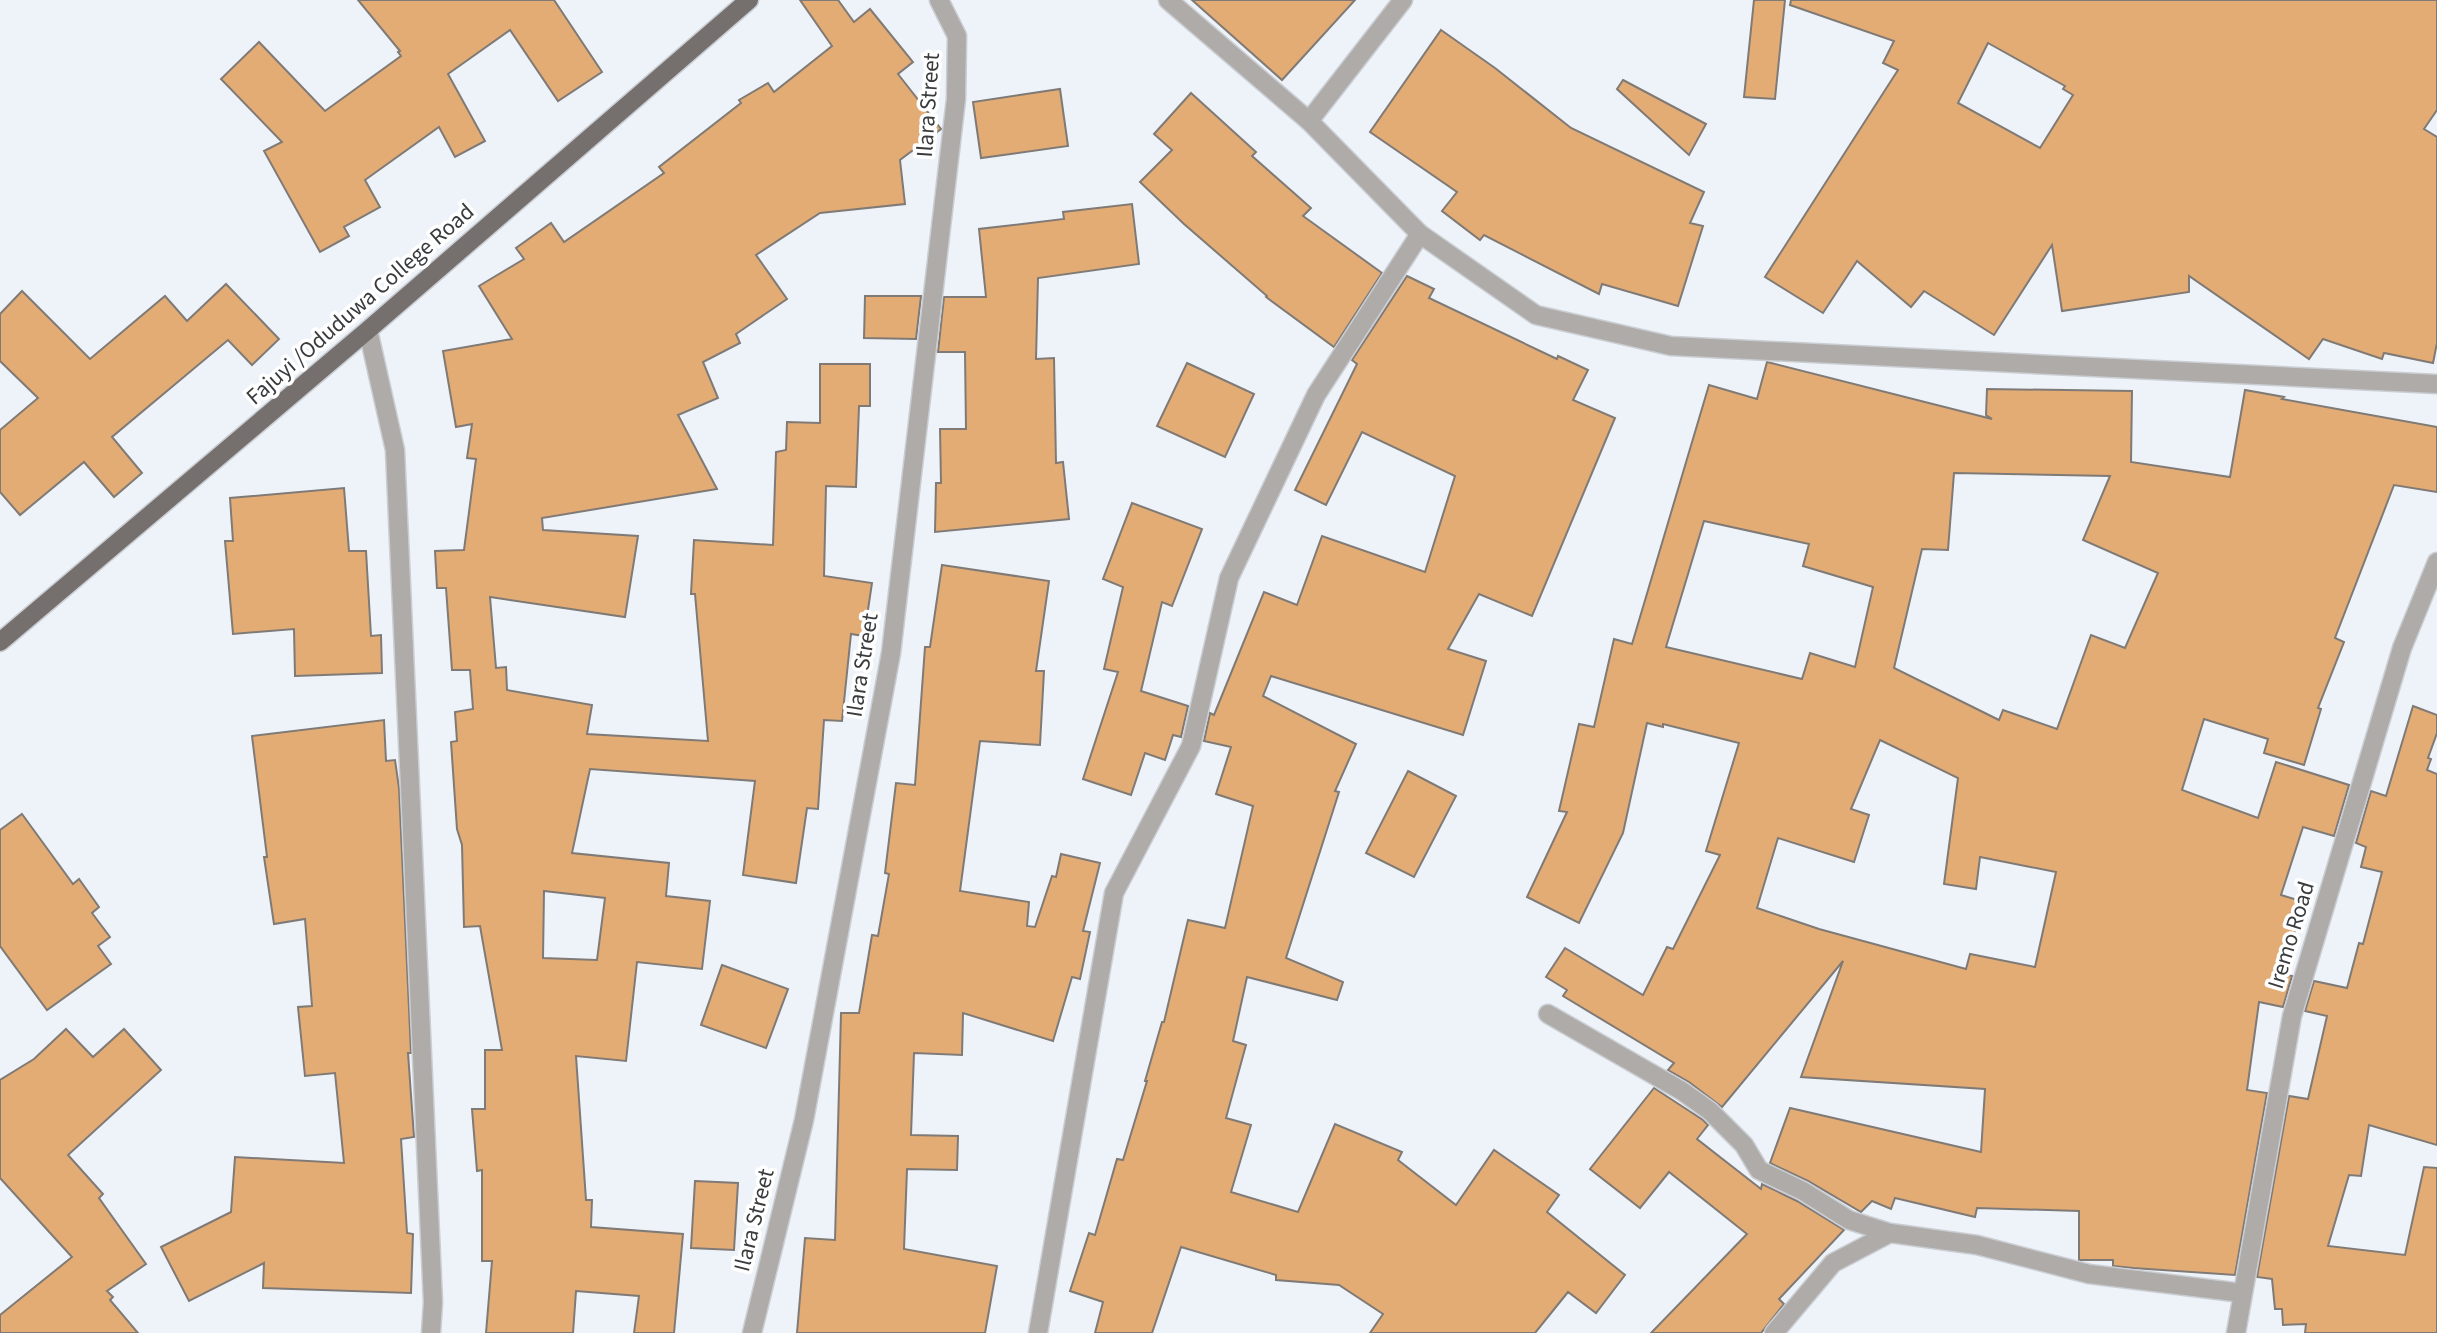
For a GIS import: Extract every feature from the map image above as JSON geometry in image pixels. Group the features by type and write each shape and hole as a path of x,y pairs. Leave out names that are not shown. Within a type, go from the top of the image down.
{"main road":[{"name":"Fajuyi /Oduduwa College Road","path":"0,642 368,330 750,0"}],"street":[{"name":"Ilara Street","path":"752,1333 804,1120 891,653 957,99 957,36 939,0"},
{"path":"1168,0 1309,121 1420,234 1536,315 1671,346 2437,384"},
{"path":"1309,121 1403,0"},
{"path":"1038,1333 1114,893 1191,746 1229,578 1317,395 1420,234"},
{"path":"368,330 395,450 433,1302 431,1333"},
{"name":"Iremo Road","path":"2236,1333 2292,1016 2402,648 2437,562"},
{"path":"1548,1014 1682,1091 1710,1111 1744,1145 1759,1170 1803,1191 1849,1220 1890,1233 1977,1245 2089,1274 2242,1293"},
{"path":"1774,1333 1833,1263 1890,1233"}],"building":[{"path":"358,0 554,0 602,72 558,101 510,30 448,74 485,141 455,157 439,127 365,180 380,207 344,227 349,236 320,252 264,151 282,142 221,79 259,42 325,111 401,56 398,52 400,51"},
{"path":"800,0 838,0 854,22 870,9 913,62 898,74 941,129 900,160 905,204 820,213 756,255 787,299 736,334 740,343 703,362 718,398 678,415 717,489 542,518 543,530 638,536 625,617 490,597 496,668 506,667 507,690 592,705 587,734 708,741 695,594 691,594 694,540 773,545 776,452 786,450 787,422 820,423 820,364 870,364 870,406 859,406 856,487 826,486 824,576 872,583 864,636 851,634 842,721 824,720 818,809 807,808 796,883 743,875 755,781 590,769 572,853 669,863 666,896 710,901 702,969 637,962 626,1061 576,1056 586,1200 592,1200 591,1227 683,1234 674,1333 634,1333 639,1296 576,1291 573,1333 486,1333 492,1261 482,1261 482,1170 477,1171 472,1109 485,1109 485,1050 502,1050 480,926 464,927 462,845 457,829 451,742 457,741 455,712 473,709 470,670 452,670 446,588 437,588 435,551 464,550 476,459 467,458 472,424 456,427 443,351 512,339 479,286 524,259 516,248 551,223 564,242 664,173 659,167 741,103 739,100 768,83 774,92 832,46","holes":["544,891 605,898 597,960 543,958"]},
{"path":"1192,0 1355,0 1282,80"},
{"path":"1754,0 1785,0 1775,99 1744,97"},
{"path":"1791,0 2437,0 2437,110 2424,129 2437,137 2437,343 2433,363 2384,353 2382,359 2323,339 2309,359 2189,276 2189,292 2062,311 2052,245 1994,335 1924,291 1911,307 1857,261 1823,313 1765,277 1898,70 1883,63 1894,41 1790,5","holes":["1988,43 2065,86 2063,89 2073,95 2040,148 1958,103"]},
{"path":"1441,30 1495,68 1571,128 1704,192 1690,223 1703,226 1678,306 1602,284 1599,294 1484,235 1480,240 1442,211 1457,192 1370,132"},
{"path":"1623,80 1706,124 1689,155 1617,89"},
{"path":"1060,89 1068,146 981,158 973,102"},
{"path":"1191,93 1256,152 1252,156 1311,208 1303,216 1382,273 1334,347 1266,297 1140,182 1172,150 1154,134"},
{"path":"1132,204 1139,264 1038,278 1036,359 1054,358 1056,463 1063,462 1069,519 935,532 936,483 941,483 940,429 966,429 965,352 938,352 944,297 986,297 979,229 1064,219 1063,212"},
{"path":"1407,276 1434,289 1429,298 1557,359 1558,356 1588,370 1573,400 1615,418 1532,616 1479,594 1448,649 1486,661 1463,735 1271,676 1263,696 1356,744 1335,791 1339,792 1286,958 1343,982 1337,1000 1247,977 1233,1041 1246,1045 1226,1118 1251,1125 1231,1192 1298,1212 1335,1124 1402,1152 1398,1160 1456,1205 1494,1150 1559,1195 1547,1212 1625,1275 1596,1313 1568,1292 1535,1333 1370,1333 1383,1314 1339,1285 1276,1280 1276,1275 1181,1247 1152,1333 1095,1333 1103,1302 1070,1291 1089,1233 1095,1235 1117,1159 1123,1160 1164,1022 1188,920 1225,928 1253,806 1216,794 1231,747 1204,741 1210,713 1214,715 1264,592 1297,605 1322,536 1425,572 1455,476 1362,432 1326,505 1295,490 1357,364 1352,360"},
{"path":"226,284 279,339 252,365 228,340 112,437 142,473 114,497 84,462 20,515 0,492 0,430 38,398 0,361 0,314 22,291 90,359 165,296 187,321"},
{"path":"865,296 921,296 916,339 864,338"},
{"path":"1767,362 1992,419 1986,415 1987,389 2132,391 2131,462 2230,477 2245,390 2437,427 2437,492 2394,485 2335,638 2344,642 2318,708 2321,709 2304,765 2264,753 2268,739 2204,719 2182,790 2258,818 2276,762 2349,785 2334,836 2303,827 2281,895 2304,902 2282,974 2292,976 2283,1007 2259,1002 2247,1090 2267,1093 2235,1275 2113,1266 2113,1260 2079,1260 2079,1211 1977,1208 1975,1217 1895,1198 1891,1209 1872,1201 1861,1212 1808,1181 1770,1163 1790,1108 1981,1152 1985,1089 1801,1077 1843,961 1722,1107 1668,1070 1674,1063 1563,996 1567,990 1546,977 1565,948 1643,995 1667,947 1673,949 1720,855 1706,851 1739,743 1663,724 1663,727 1647,723 1623,833 1579,923 1527,897 1567,812 1559,811 1579,724 1594,727 1614,639 1632,644 1709,385 1757,399","holes":["1954,473 2110,476 2083,540 2158,573 2125,648 2091,635 2057,729 2003,710 1999,720 1894,668 1922,549 1948,550","1704,521 1809,544 1803,566 1873,587 1855,667 1810,653 1802,679 1666,647","1880,740 1958,778 1944,884 1976,889 1980,857 2056,872 2035,967 1970,954 1966,969 1819,929 1757,908 1778,838 1854,862 1869,815 1851,809"]},
{"path":"1187,363 1254,394 1225,457 1157,426"},
{"path":"344,488 349,551 366,551 371,636 381,635 382,673 295,676 294,629 233,634 225,541 233,541 230,498"},
{"path":"1132,503 1202,529 1172,606 1162,602 1141,691 1188,706 1181,737 1173,735 1165,760 1145,753 1131,795 1083,779 1118,672 1104,669 1123,587 1103,579"},
{"path":"942,565 1049,581 1036,671 1044,671 1040,745 980,741 960,891 1029,902 1027,926 1035,927 1052,876 1056,877 1061,854 1100,863 1083,931 1090,932 1080,979 1072,977 1053,1041 963,1013 962,1055 914,1053 911,1135 958,1136 957,1170 907,1169 904,1249 997,1266 985,1333 797,1333 805,1238 835,1240 841,1013 859,1013 872,935 878,936 889,874 885,873 896,783 915,785 925,647 930,647"},
{"path":"2413,706 2437,715 2437,733 2428,758 2431,759 2427,770 2437,774 2437,1145 2369,1125 2361,1176 2349,1175 2328,1246 2405,1255 2424,1167 2437,1168 2437,1333 2305,1333 2306,1324 2283,1325 2282,1309 2275,1309 2272,1279 2257,1277 2289,1096 2308,1099 2327,1016 2305,1011 2314,981 2347,988 2359,943 2363,944 2382,872 2361,867 2366,847 2356,843 2371,791 2386,796"},
{"path":"384,720 386,761 395,760 399,788 411,1053 408,1053 414,1137 401,1139 407,1233 413,1234 411,1293 263,1288 264,1263 189,1301 161,1247 231,1212 235,1157 344,1163 335,1073 305,1076 298,1007 312,1006 305,919 274,924 264,857 267,857 252,736"},
{"path":"1408,771 1456,796 1414,877 1366,853"},
{"path":"22,814 73,884 79,879 99,907 92,913 110,937 98,946 111,964 47,1010 0,946 0,830"},
{"path":"722,965 788,989 766,1048 701,1025"},
{"path":"66,1029 93,1057 124,1029 161,1070 68,1155 103,1194 99,1198 146,1264 107,1291 113,1297 110,1300 138,1333 0,1333 0,1315 72,1257 0,1178 0,1080 34,1059"},
{"path":"1654,1088 1703,1120 1708,1125 1697,1139 1761,1189 1762,1184 1797,1201 1844,1230 1779,1299 1784,1304 1761,1333 1651,1333 1747,1234 1669,1172 1640,1208 1590,1169"},
{"path":"695,1181 738,1183 734,1250 691,1248"}]}
